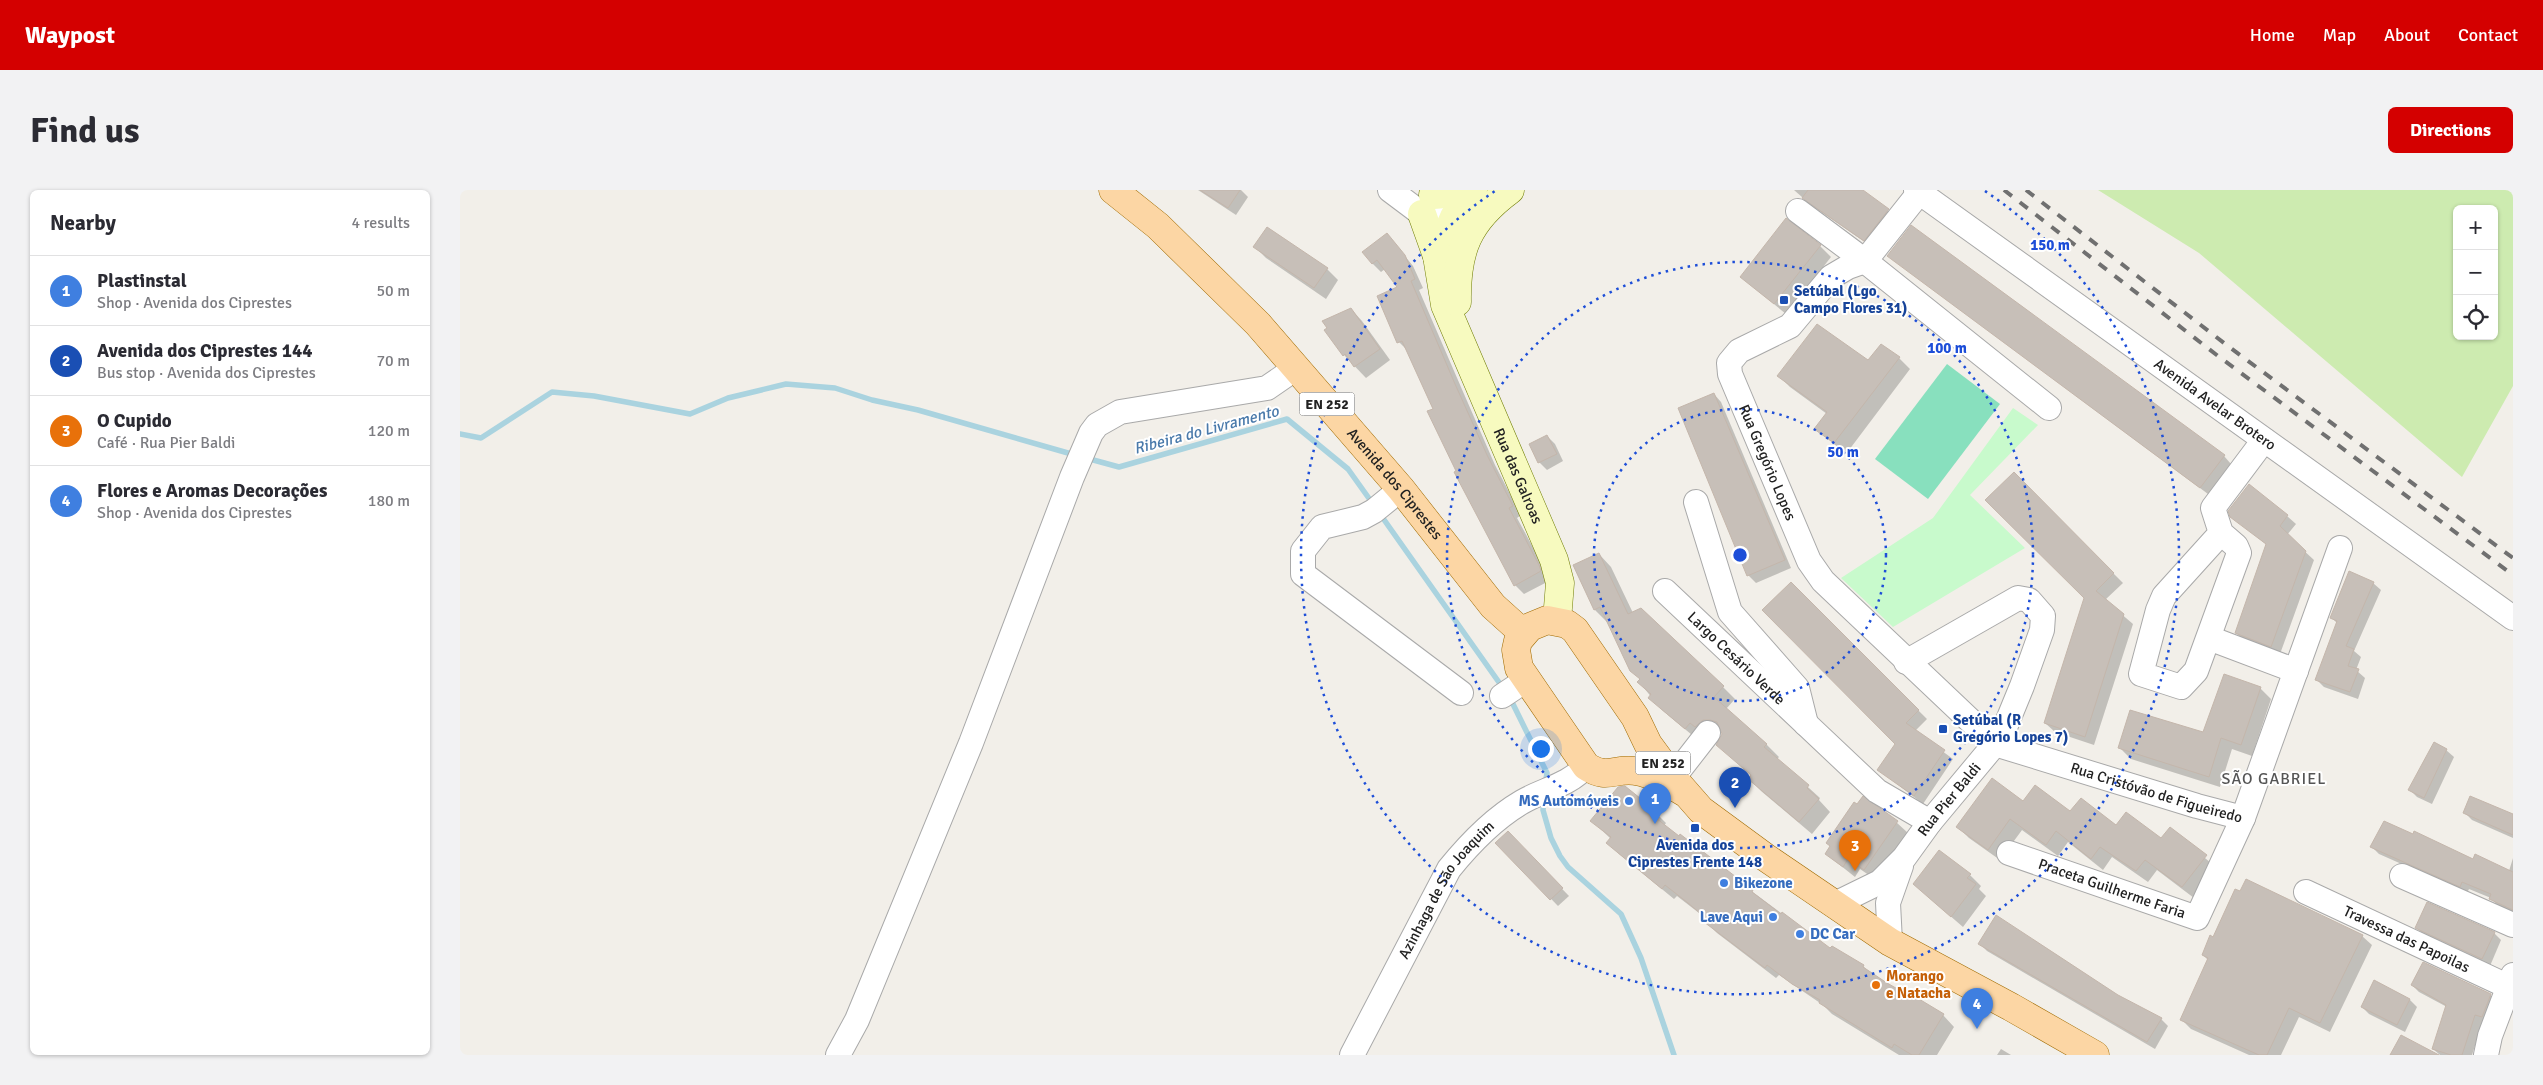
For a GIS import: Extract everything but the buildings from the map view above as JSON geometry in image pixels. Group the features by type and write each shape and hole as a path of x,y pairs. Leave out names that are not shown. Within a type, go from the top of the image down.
{"main road":[{"name":"Avenida dos Ciprestes","path":"1113,190 1158,226 1258,324 1296,368 1388,500 1493,606 1523,633"},
{"path":"1463,222 1510,190"},
{"path":"1426,200 1472,191 1463,222 1438,256"},
{"name":"Rua das Galroas","path":"1426,200 1438,256 1445,305 1554,560 1560,583 1557,620"},
{"name":"Rua das Galroas","path":"1458,334 1457,274 1462,252 1463,222"},
{"path":"1557,620 1538,622 1523,633 1518,641 1515,688 1586,766"},
{"name":"EN 252","path":"1557,620 1575,630 1640,724 1643,740 1638,757 1624,771"},
{"name":"EN 252","path":"1642,732 1648,744 1679,785 1701,810 1890,942 2011,1006 2094,1055"},
{"name":"EN 252","path":"1586,766 1604,774 1634,771 1660,777 1679,785"}],"street":[{"path":"1390,190 1426,200 1438,220 1463,222"},
{"path":"1866,261 1917,191"},
{"name":"Avenida Avelar Brotero","path":"1917,191 2513,618"},
{"path":"1798,211 1866,261 2049,408"},
{"name":"Rua Gregório Lopes","path":"1866,261 1848,266 1831,277 1790,326 1739,350 1729,364 1730,374 1809,561 1823,581 1906,662 1995,744"},
{"path":"838,1055 857,1020 971,743 1072,477 1091,433 1097,425 1120,412 1267,388 1296,368"},
{"path":"2221,533 2164,596 2158,610 2141,674 2181,687 2196,671 2239,553 2236,546 2221,533 2213,508 2264,440"},
{"path":"1388,500 1348,522 1322,527 1303,551 1303,574 1461,693"},
{"name":"Largo Cesário Verde","path":"1696,502 1730,612 1797,688 1807,725"},
{"name":"Rua Cristóvão de Figueiredo","path":"1995,744 2197,806 2243,818 2340,548"},
{"name":"Largo Cesário Verde","path":"1665,591 1877,791 1930,822"},
{"name":"Rua Pier Baldi","path":"1836,904 1880,882 1904,858 1930,822 1995,744 2015,706 2042,630 2043,616 2029,600 2018,598 1906,662"},
{"path":"2209,638 2296,671"},
{"path":"1679,785 1708,733"},
{"name":"Azinhaga de São Joaquim","path":"1352,1055 1449,869 1482,831 1523,801 1572,780 1586,766"},
{"name":"Praceta Guilherme Faria","path":"2010,853 2197,918 2243,818"},
{"name":"Rua Pier Baldi","path":"1890,942 1889,896 1904,858"},
{"path":"2402,876 2513,925"},
{"name":"Travessa das Papoilas","path":"2306,892 2510,993"},
{"path":"2486,1055 2490,1036 2510,993"}],"green space":[{"path":"2098,190 2513,190 2513,386 2462,477 2199,253"},
{"path":"1947,364 2000,404 1928,499 1875,459"},
{"path":"2013,408 2038,425 1970,495 2025,548 1893,627 1841,578 1933,518"}],"waterway":[{"name":"Ribeira do Livramento","path":"460,434 481,438 552,392 594,396 690,414 728,398 786,384 835,388 872,400 918,410 1075,455"},
{"name":"Ribeira do Livramento","path":"1086,458 1119,467 1287,419 1348,469 1373,504"},
{"name":"Ribeira do Livramento","path":"1380,514 1503,688"},
{"name":"Ribeira do Livramento","path":"1510,698 1547,773 1545,785"},
{"name":"Ribeira do Livramento","path":"1544,799 1543,810 1551,838 1560,856 1568,867 1621,914 1641,958 1674,1055"}],"railway":[{"path":"2004,190 2218,356 2513,575"},
{"path":"2026,190 2224,343 2513,558"}],"place":[{"name":"Setúbal (Lgo Campo Flores 31)","path":"1784,300"},
{"name":"Setúbal (R Gregório Lopes 7)","path":"1943,729"},
{"name":"MS Automóveis","path":"1629,801"},
{"name":"Avenida dos Ciprestes 144","path":"1735,808"},
{"name":"Plastinstal","path":"1655,824"},
{"name":"Avenida dos Ciprestes Frente 148","path":"1695,828"},
{"name":"O Cupido","path":"1855,871"},
{"name":"Bikezone","path":"1724,883"},
{"name":"Lave Aqui","path":"1773,917"},
{"name":"DC Car","path":"1800,934"},
{"name":"Morango e Natacha","path":"1876,985"},
{"name":"Flores e Aromas Decorações","path":"1977,1029"}],"district":[{"name":"SÃO GABRIEL","path":"2274,778"}]}
